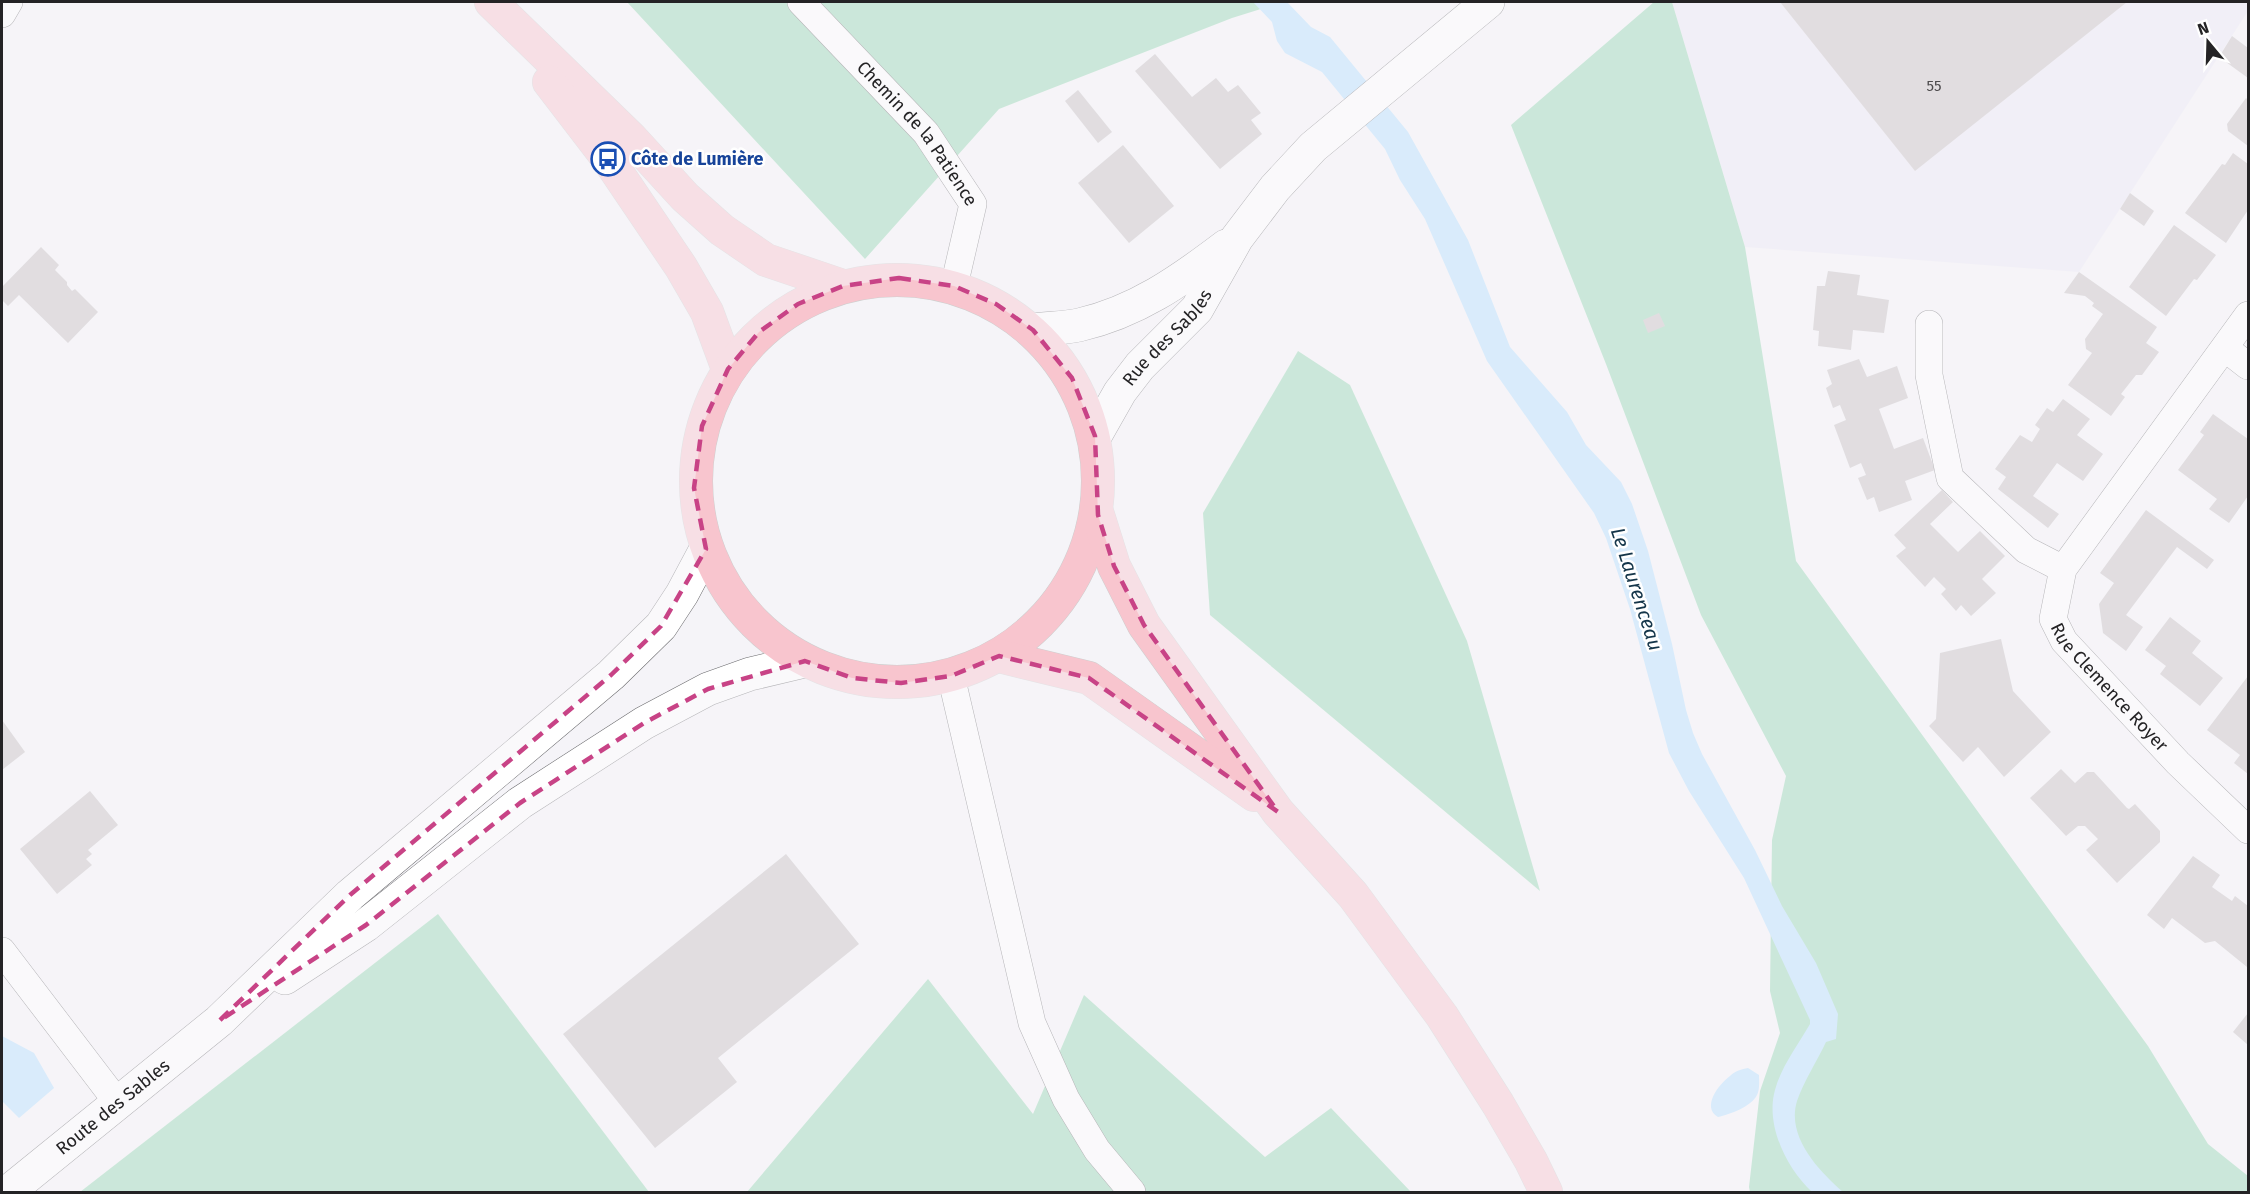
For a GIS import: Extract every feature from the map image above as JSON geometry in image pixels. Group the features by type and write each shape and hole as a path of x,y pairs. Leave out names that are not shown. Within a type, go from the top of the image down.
{"main road":[{"path":"490,2 631,138 685,197 722,230 766,260 843,286"},
{"path":"490,2 608,159 681,267 707,312 728,369"},
{"path":"899,278 954,286 996,304 1033,330 1072,378 1095,436 1100,497 1098,515 1085,557 1053,610 999,656 951,676 902,683 852,678 805,661 763,632 729,594 706,549 694,488 702,426 728,369 759,332 798,304 843,286 899,278"},
{"path":"1098,515 1114,566 1144,625 1278,813 1353,895 1442,1016 1498,1104 1546,1192"},
{"path":"999,656 1089,678 1173,735 1278,813"}],"street":[{"path":"2,14 9,2"},
{"name":"Chemin de la Patience","path":"801,2 926,133 973,204 954,286"},
{"name":"Rue des Sables","path":"1095,436 1120,392 1140,366 1197,309 1237,238 1275,188 1306,155 1352,113 1488,2"},
{"name":"Rue des Sables","path":"1033,330 1079,325 1128,310 1176,284 1237,238"},
{"name":"Rue Clemence Royer","path":"2248,315 2062,568 2053,619 2064,641 2178,763 2248,830"},
{"path":"1929,324 1929,375 1950,478 2026,549 2062,568"},
{"path":"2225,348 2248,366"},
{"path":"219,1021 350,895 611,675 661,626 682,594 706,549"},
{"path":"219,1021 366,925 520,803 635,729 708,688 750,674 805,661"},
{"path":"951,676 1032,1023 1066,1099 1097,1150 1132,1192"},
{"path":"2,951 118,1103"},
{"name":"Route des Sables","path":"8,1192 219,1021"}],"highlighted area":[{"path":"899,278 954,286 996,304 1033,330 1072,378 1095,436 1098,515 1114,566 1144,625 1278,812 1089,678 999,656 951,676 901,683 852,678 805,661 708,689 644,723 520,803 366,925 219,1021 350,895 611,675 661,626 706,549 694,488 702,426 728,369 759,332 798,304 843,286"}],"shaded area":[{"path":"1672,2 2248,2 2248,11 2079,272 1745,247"}],"green space":[{"path":"627,2 1283,2 1232,18 999,109 865,259"},
{"path":"1654,2 1672,2 1745,247 1796,561 2148,1046 2208,1144 2248,1176 2248,1192 1750,1192 1760,1091 1780,1033 1770,991 1772,840 1786,776 1701,615 1606,364 1511,125"},
{"path":"1298,351 1350,385 1467,641 1540,891 1210,615 1203,513"},
{"path":"438,914 649,1192 80,1192"},
{"path":"928,979 1033,1114 1084,995 1265,1157 1331,1108 1411,1192 747,1192"}],"water":[{"name":"Le Laurenceau","path":"1253,2 1287,2 1311,27 1330,37 1408,132 1468,240 1510,347 1567,412 1586,445 1621,482 1632,504 1648,551 1693,733 1782,906 1816,963 1838,1014 1836,1039 1826,1042 1800,1094 1795,1114 1800,1140 1807,1152 1824,1174 1843,1192 1812,1192 1794,1171 1780,1146 1773,1117 1775,1090 1781,1073 1810,1024 1810,1020 1744,878 1689,791 1669,753 1630,609 1606,538 1594,513 1487,361 1425,219 1400,180 1385,149 1322,72 1285,53 1277,41 1272,22"},
{"path":"2,1036 34,1053 54,1088 19,1118 2,1101"},
{"path":"1748,1068 1759,1075 1757,1095 1745,1106 1718,1117 1711,1108 1711,1102 1717,1090 1732,1074"}],"building":[{"path":"1780,2 2127,2 1915,171"},
{"path":"2232,36 2248,48 2248,78 2219,57"},
{"path":"1155,54 1192,97 1216,78 1228,92 1238,85 1261,113 1251,120 1262,134 1220,169 1135,71"},
{"path":"1078,90 1112,132 1098,143 1065,101"},
{"path":"2246,98 2248,100 2248,146 2228,131 2227,124"},
{"path":"1123,145 1174,206 1129,243 1078,183"},
{"path":"2233,153 2248,164 2248,210 2226,243 2185,213"},
{"path":"2130,193 2154,211 2144,226 2120,209"},
{"path":"2174,225 2216,255 2197,280 2194,279 2166,316 2129,287"},
{"path":"41,247 59,265 55,270 72,291 75,289 98,312 68,343 19,295 8,306 2,300 2,287"},
{"path":"1828,271 1860,275 1857,295 1889,300 1884,333 1853,330 1851,350 1818,346 1819,331 1813,330 1817,286 1825,286"},
{"path":"2079,272 2157,327 2146,343 2159,352 2142,375 2136,375 2121,394 2125,397 2111,416 2068,385 2092,353 2086,349 2085,339 2103,314 2092,306 2094,303 2085,296 2064,293"},
{"path":"1659,313 1665,326 1648,333 1643,320"},
{"path":"1859,359 1867,377 1897,366 1908,398 1879,409 1894,449 1923,438 1935,470 1905,481 1912,500 1879,512 1874,497 1867,500 1858,478 1866,475 1861,463 1850,468 1834,425 1846,420 1840,405 1833,408 1826,388 1832,384 1827,370"},
{"path":"2063,399 2090,419 2077,435 2103,454 2083,481 2057,463 2033,496 2059,514 2048,528 1998,489 2006,477 1995,469 2020,435 2032,442 2040,429 2035,425 2047,408 2053,412"},
{"path":"2213,414 2248,439 2248,496 2229,523 2209,509 2217,499 2178,470 2204,435 2200,432"},
{"path":"1942,490 1953,502 1930,524 1958,552 1980,531 2005,556 1982,579 1996,593 1971,616 1961,605 1956,611 1941,594 1946,589 1934,577 1925,587 1896,556 1906,548 1894,535"},
{"path":"2146,510 2214,560 2207,569 2177,547 2126,615 2143,627 2126,651 2103,633 2099,604 2114,583 2100,573"},
{"path":"2170,617 2201,641 2192,653 2223,678 2200,706 2160,674 2166,666 2145,650"},
{"path":"2001,639 2013,691 2051,732 2004,777 1978,747 1963,762 1929,726 1936,719 1940,653"},
{"path":"2248,676 2248,774 2234,763 2240,755 2207,730"},
{"path":"2,720 25,752 2,770"},
{"path":"2061,769 2075,783 2087,772 2094,772 2127,808 2135,804 2160,831 2160,842 2117,883 2086,850 2098,839 2085,826 2078,826 2066,836 2030,798"},
{"path":"90,791 118,825 88,850 92,854 86,859 92,865 57,894 20,849"},
{"path":"786,854 859,944 718,1058 737,1082 655,1148 563,1034"},
{"path":"2193,856 2220,875 2212,887 2232,901 2235,896 2248,906 2247,967 2215,941 2205,943 2172,918 2164,929 2147,915"},
{"path":"2248,1013 2248,1045 2233,1032"}],"place":[{"name":"Côte de Lumière","path":"608,159"}]}
